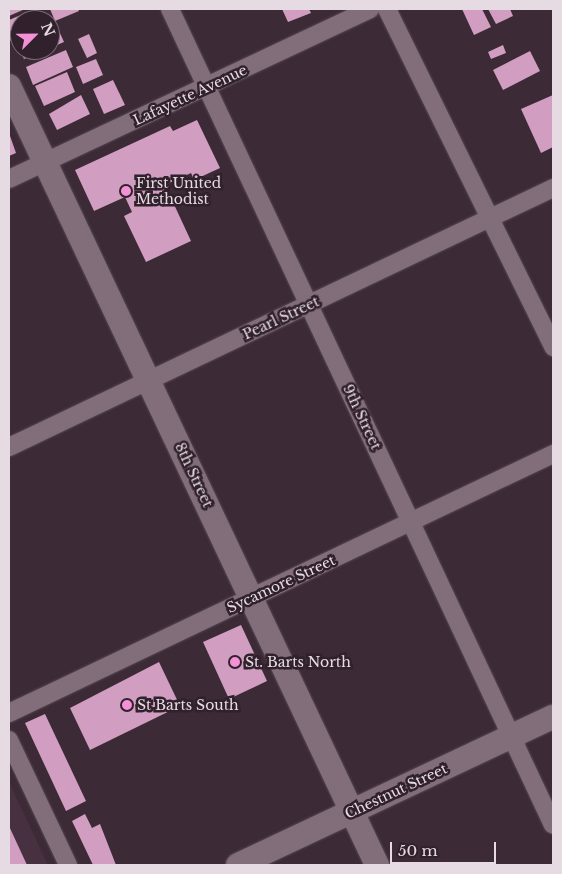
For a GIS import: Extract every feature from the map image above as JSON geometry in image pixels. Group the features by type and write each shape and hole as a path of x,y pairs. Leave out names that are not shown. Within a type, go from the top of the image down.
{"street":[{"name":"9th Street","path":"170,9 553,825"},
{"name":"Lafayette Avenue","path":"9,179 207,88 370,9"},
{"path":"387,9 553,346"},
{"name":"8th Street","path":"9,86 377,865"},
{"name":"Pearl Street","path":"9,447 553,188"},
{"name":"Sycamore Street","path":"9,713 412,523 553,454"},
{"name":"Chestnut Street","path":"238,865 553,716"},
{"path":"9,740 68,865"}],"shaded area":[{"path":"9,782 48,865 9,865"}],"building":[{"path":"9,9 25,9 10,10 9,16"},
{"path":"78,9 79,11 60,19 60,10 50,10"},
{"path":"282,9 309,9 311,13 288,22"},
{"path":"462,9 482,9 491,27 474,35"},
{"path":"488,9 510,9 513,16 496,24"},
{"path":"9,20 10,20 9,41"},
{"path":"60,33 64,42 60,44"},
{"path":"89,34 97,53 87,58 78,39"},
{"path":"503,45 506,53 491,59 488,52"},
{"path":"66,50 73,67 33,85 26,67 42,60 60,60 60,53"},
{"path":"530,51 540,71 503,90 493,70"},
{"path":"96,59 103,75 83,84 76,67"},
{"path":"67,72 75,92 44,106 35,86"},
{"path":"113,80 125,105 104,114 93,89"},
{"path":"81,95 90,114 57,130 49,114"},
{"path":"553,95 553,147 541,153 521,109"},
{"name":"First United Methodist","path":"197,120 220,168 194,180 191,173 165,185 191,241 146,262 124,216 132,212 125,197 94,211 75,170 170,126 173,131"},
{"path":"9,133 16,153 9,156"},
{"name":"St. Barts North","path":"241,625 267,681 229,699 203,642"},
{"name":"St Barts South","path":"159,662 180,706 90,750 70,708"},
{"path":"45,714 86,801 66,811 25,723"},
{"path":"85,814 92,828 100,824 116,865 93,865 72,821"},
{"path":"9,826 27,865 9,865"}],"place":[{"name":"First United Methodist","path":"126,191"},
{"name":"St. Barts North","path":"235,662"},
{"name":"St Barts South","path":"127,705"}]}
